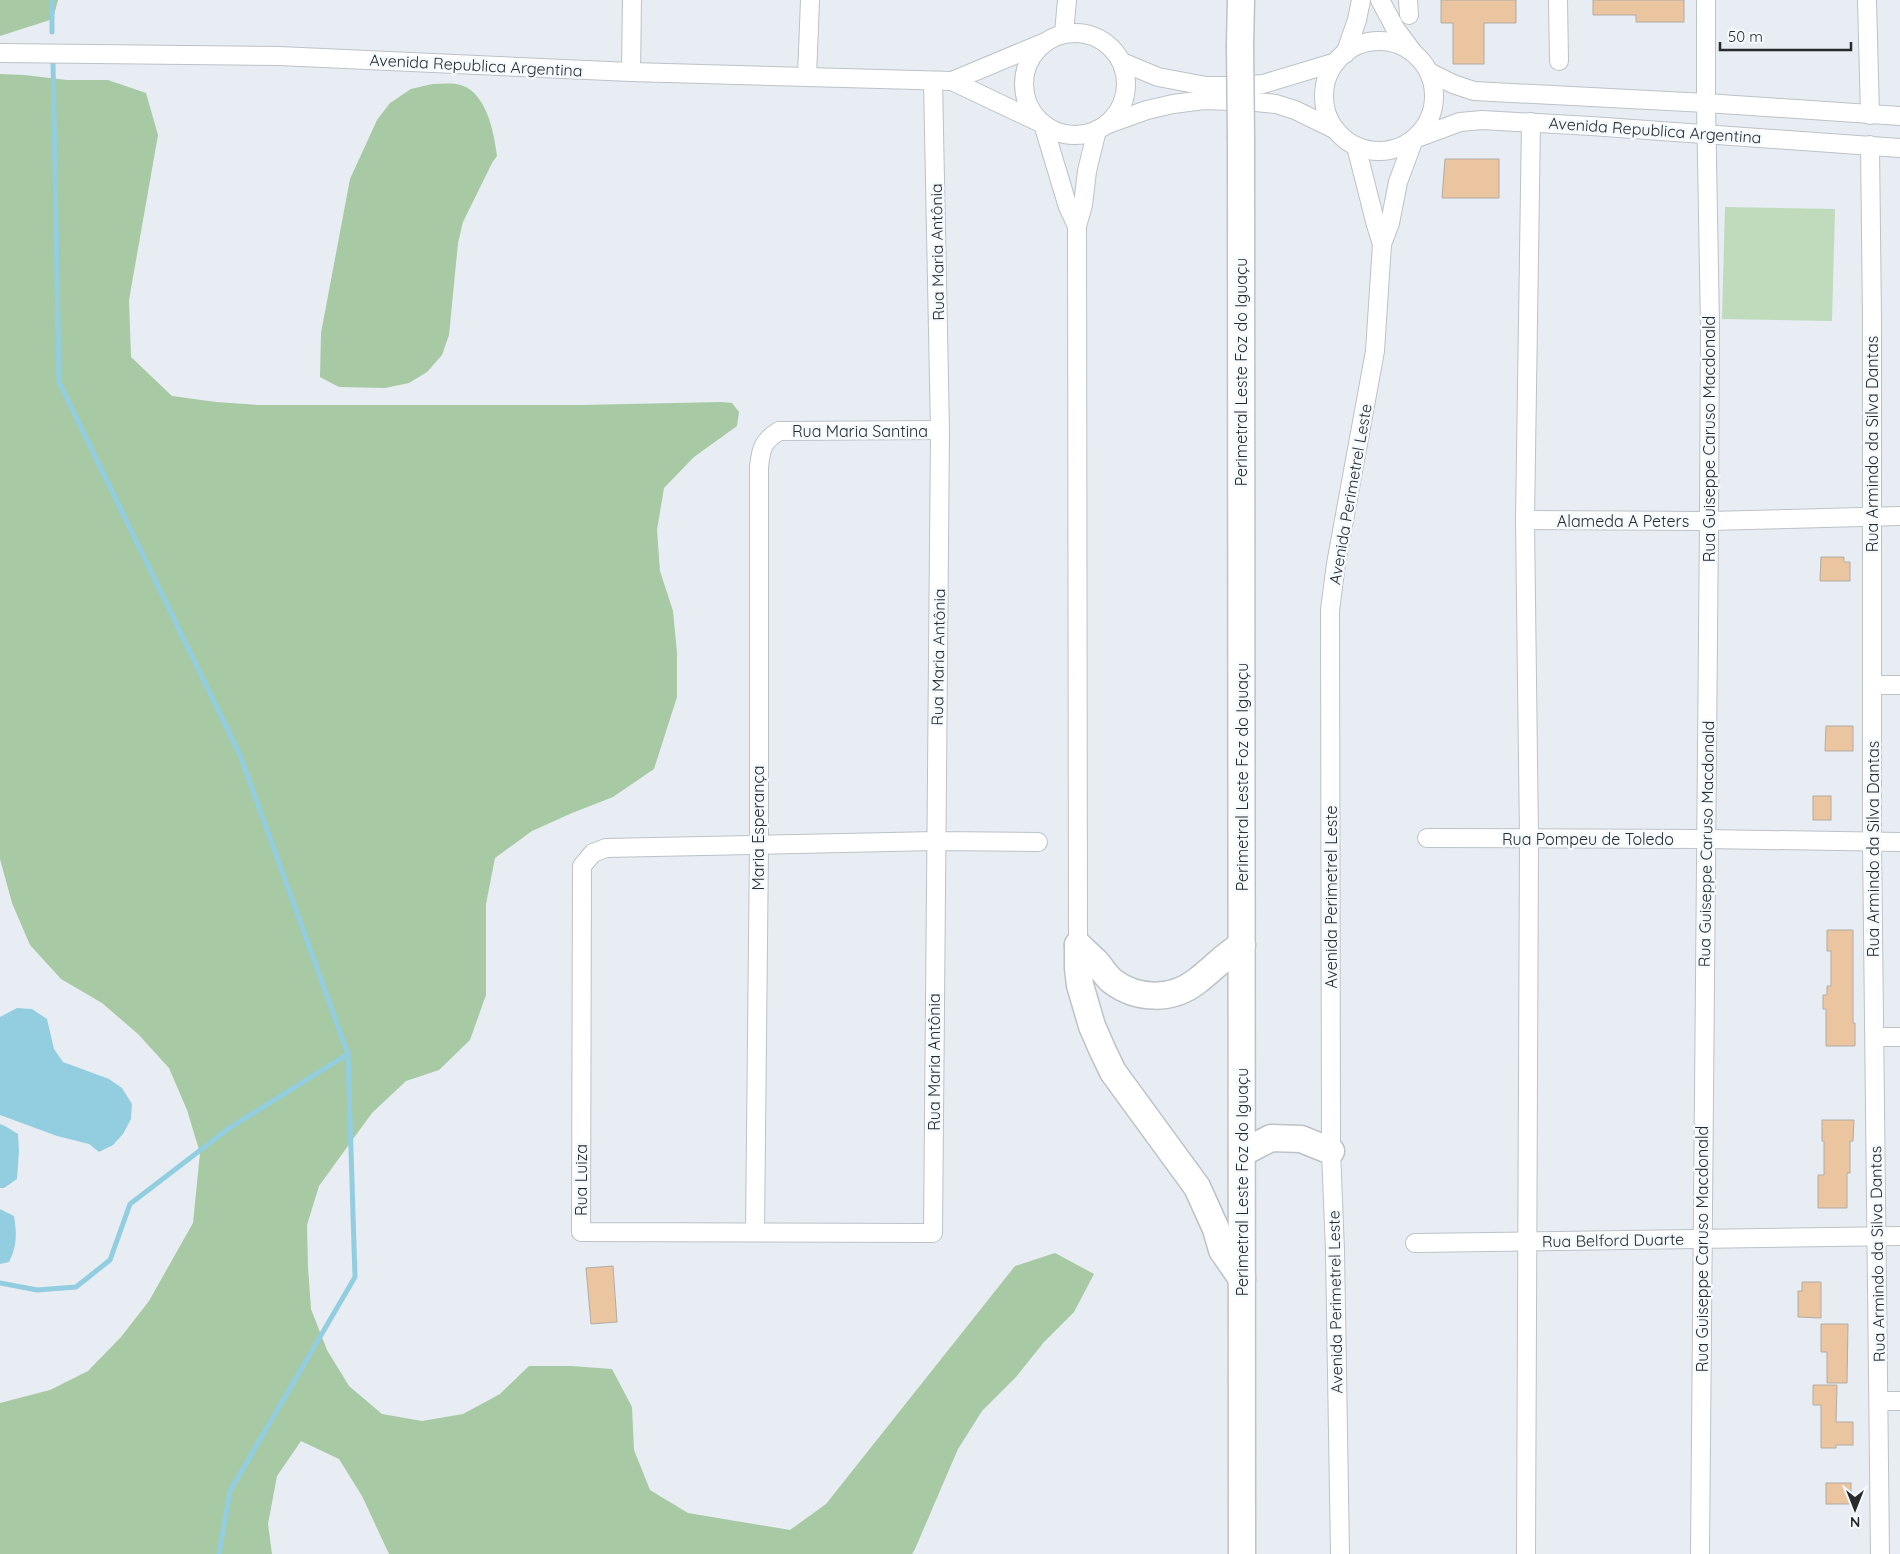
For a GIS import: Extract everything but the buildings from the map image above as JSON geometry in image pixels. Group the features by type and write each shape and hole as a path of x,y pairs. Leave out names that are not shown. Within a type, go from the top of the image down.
{"highway":[{"name":"Perimetral Leste Foz do Iguaçu","path":"1240,0 1242,1554"},
{"path":"1078,945 1119,986 1141,995 1164,996 1187,988 1197,982 1225,956 1242,944"},
{"path":"1078,945 1080,985 1092,1026 1102,1050 1113,1072 1197,1187 1214,1222 1222,1250 1242,1280"},
{"path":"1242,1153 1271,1138 1300,1139 1331,1151"}],"street":[{"path":"631,72 632,0"},
{"path":"807,76 810,0"},
{"path":"1064,33 1067,0"},
{"path":"1336,130 1330,120 1324,96 1330,72 1340,58 1357,20 1361,0"},
{"path":"1078,945 1077,226 1083,205 1087,171 1102,127 1122,107 1126,96 1126,73 1116,52 1098,38 1076,32 1064,33 1043,43 1029,61 1023,83 1028,106 1043,124 1052,130 1075,135 1086,134 1102,127 1147,110 1173,104 1204,100 1248,101 1276,104 1295,110 1336,130 1356,146 1367,150 1392,150 1414,139 1422,130 1433,108 1434,96 1429,72 1396,28 1380,0"},
{"path":"1558,0 1559,60"},
{"name":"Rua Guiseppe Caruso Macdonald","path":"1700,1554 1710,326 1706,0"},
{"path":"1867,0 1870,115"},
{"name":"Avenida Republica Argentina","path":"0,52 279,56 631,72 952,81 1043,43"},
{"path":"1122,62 1158,76 1206,86 1235,86 1263,84 1340,58 1355,47 1367,43 1391,43 1414,53"},
{"name":"Avenida Republica Argentina","path":"1429,72 1453,84 1474,90 1706,102 1900,116"},
{"name":"Rua Maria Antônia","path":"933,81 940,430 933,1233"},
{"name":"Avenida Republica Argentina","path":"952,81 1043,124"},
{"name":"Avenida Republica Argentina","path":"1414,139 1460,122 1482,120 1707,133 1900,148"},
{"path":"1526,1554 1529,839 1525,520 1532,122"},
{"path":"1043,124 1068,207 1077,226"},
{"name":"Avenida Perimetrel Leste","path":"1340,1554 1336,1251 1331,1151 1330,610 1336,564 1375,351 1382,244 1390,223 1398,182 1414,139"},
{"name":"Rua Armindo da Silva Dantas","path":"1870,145 1872,319 1872,842 1878,1236 1880,1554"},
{"name":"Avenida Perimetrel Leste","path":"1356,146 1382,244"},
{"name":"Rua Maria Santina","path":"779,431 940,430"},
{"name":"Maria Esperança","path":"755,1232 759,467 761,448 770,437 779,431"},
{"name":"Alameda A Peters","path":"1525,520 1709,521 1900,516"},
{"path":"1872,685 1900,685"},
{"name":"Rua Pompeu de Toledo","path":"1427,838 1900,842"},
{"path":"758,844 936,841 1038,842"},
{"name":"Rua Luiza","path":"758,844 606,848 593,853 582,866 581,1232 933,1233"},
{"path":"1875,1037 1900,1037"},
{"name":"Rua Belford Duarte","path":"1415,1243 1900,1236"},
{"path":"1879,1401 1900,1401"}],"green space":[{"path":"0,0 58,0 53,19 0,36"},
{"path":"0,74 67,80 108,80 146,93 158,135 129,300 131,357 172,396 258,405 583,405 721,402 732,403 739,412 737,426 694,457 664,488 657,530 660,571 673,611 677,653 677,697 654,769 613,797 532,831 495,858 486,904 486,995 470,1040 439,1070 406,1081 372,1113 319,1186 307,1225 311,1309 327,1350 349,1386 382,1414 422,1421 463,1414 500,1394 529,1366 571,1366 612,1369 632,1407 634,1450 650,1490 688,1513 790,1530 826,1504 1015,1266 1055,1253 1094,1274 1074,1312 1044,1342 1016,1377 982,1411 958,1449 912,1554 389,1554 362,1496 339,1459 301,1441 277,1476 268,1524 272,1554 0,1554 0,1403 50,1390 88,1371 121,1337 149,1301 193,1223 200,1153 187,1110 169,1068 138,1034 102,1003 61,979 30,945 12,903 0,859"},
{"path":"432,84 456,84 466,87 475,94 487,112 494,135 497,156 463,222 458,243 449,335 442,355 427,372 409,383 385,388 339,387 320,377 321,333 350,179 377,120 390,103 411,89"},
{"path":"1725,207 1835,209 1832,321 1722,319"}],"water":[{"path":"17,1008 32,1009 47,1019 54,1049 63,1062 109,1079 122,1088 132,1104 131,1119 123,1134 113,1145 99,1152 89,1144 57,1136 0,1115 0,1017"},
{"path":"0,1124 18,1134 17,1179 4,1188 0,1188"},
{"path":"0,1209 14,1216 16,1234 14,1251 9,1262 0,1264"}],"waterway":[{"path":"52,0 52,32"},
{"path":"53,63 59,382 240,755 348,1054 355,1277 230,1491 219,1554"},
{"path":"0,1283 37,1290 76,1287 110,1260 130,1204 228,1129 348,1054"}]}
